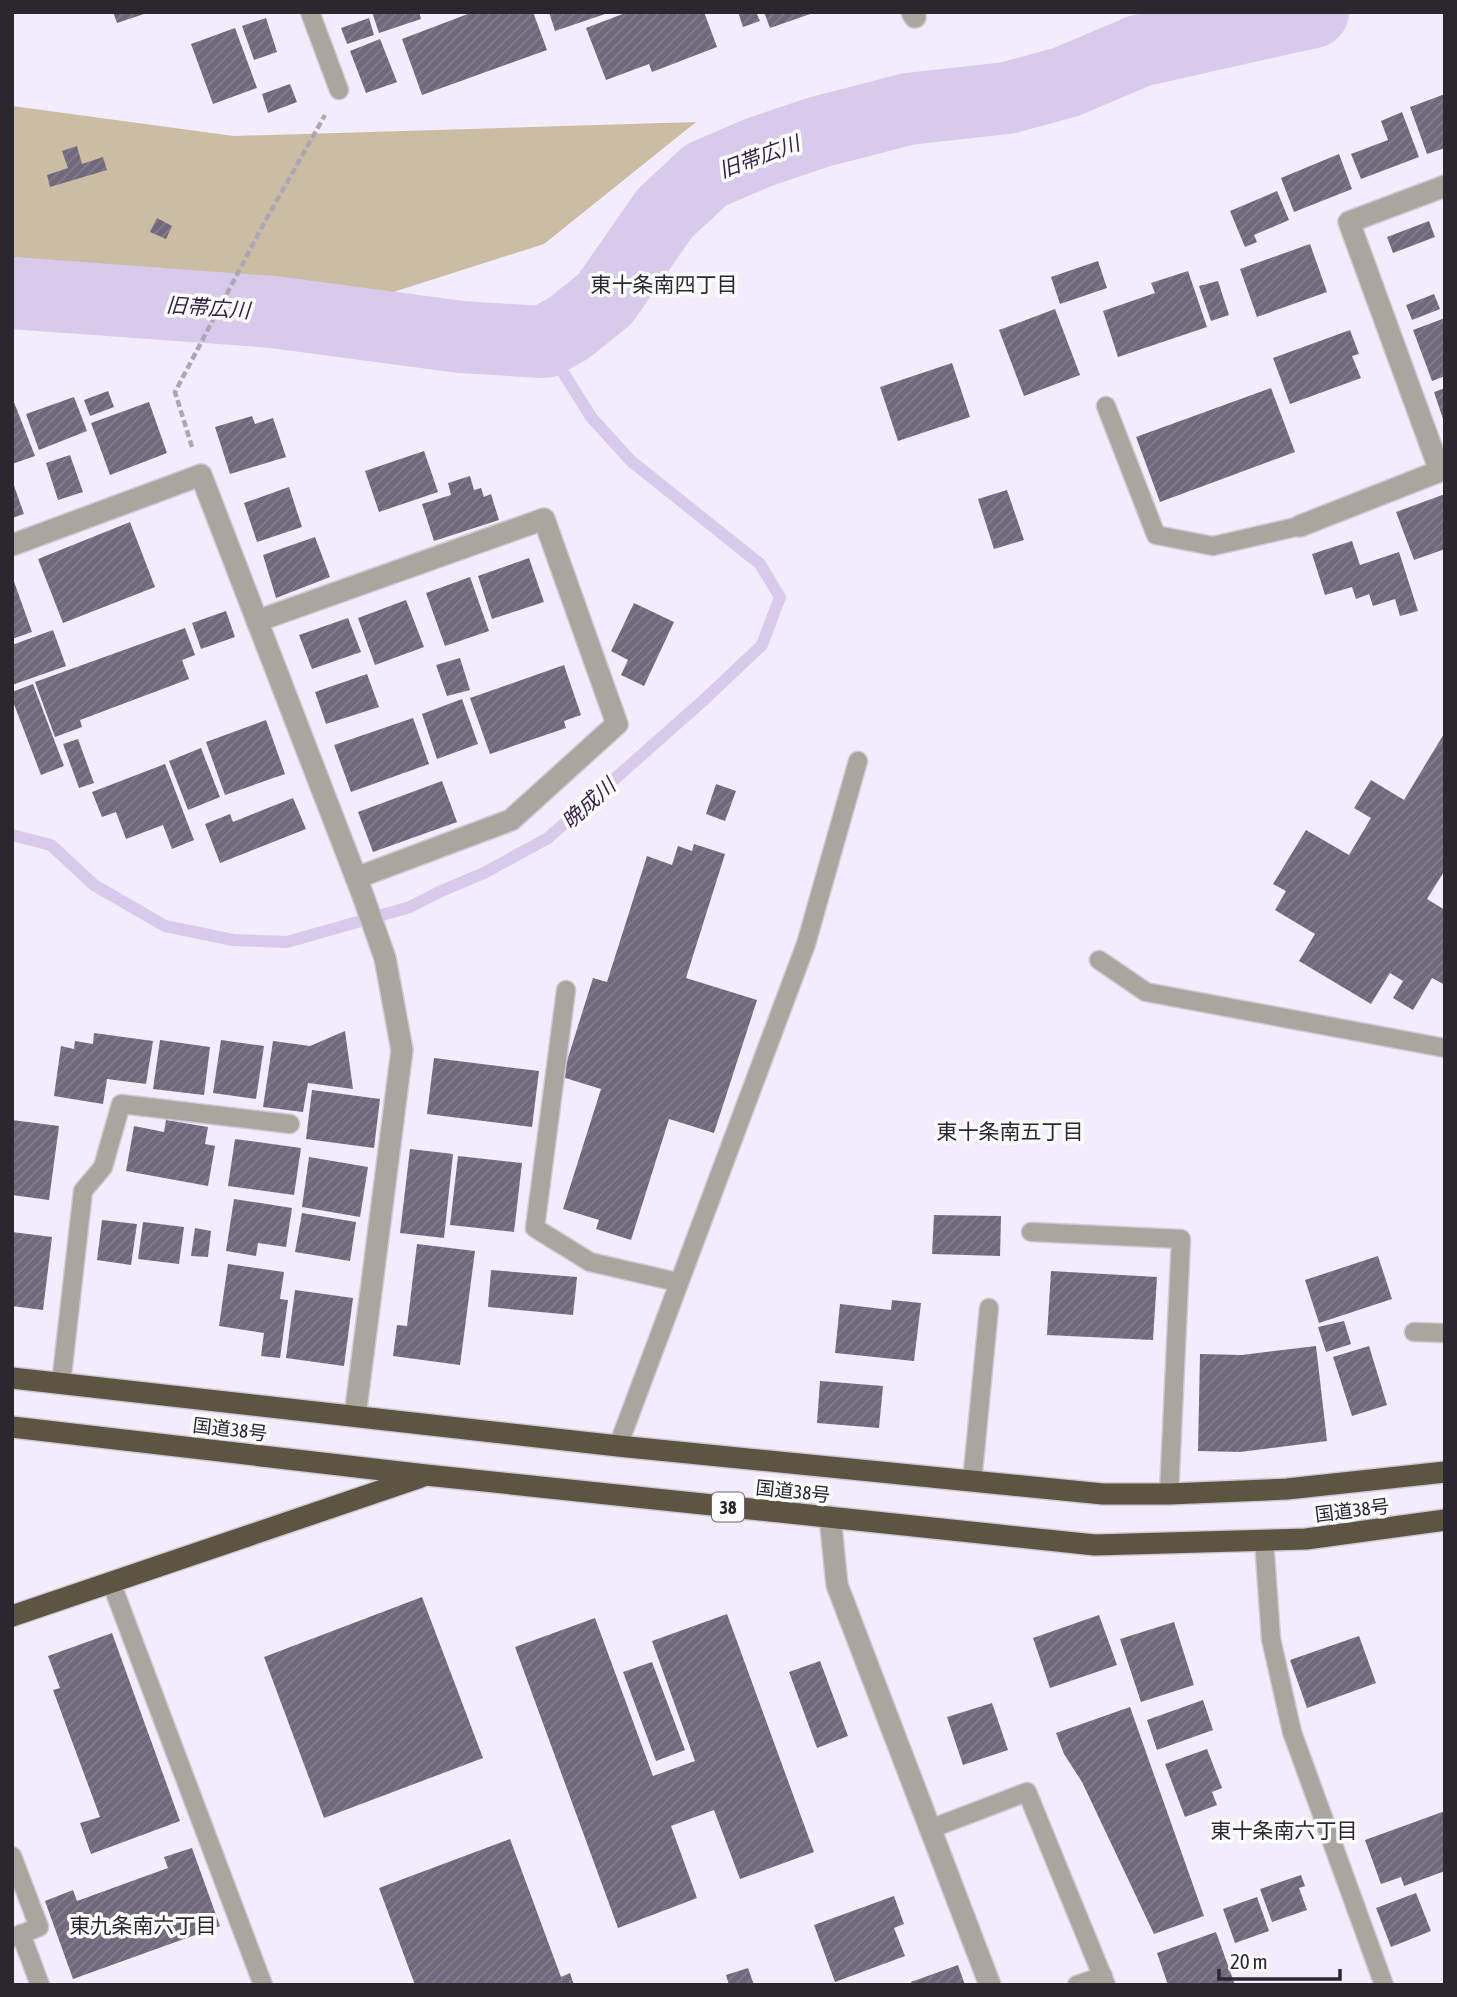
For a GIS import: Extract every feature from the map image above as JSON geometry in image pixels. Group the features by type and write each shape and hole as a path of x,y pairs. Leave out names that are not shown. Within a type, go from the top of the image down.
{"highway":[{"name":"国道38号","path":"12,1378 618,1446 1103,1494 1287,1489 1445,1472"},
{"name":"国道38号","path":"12,1427 426,1475 1095,1545 1306,1539 1445,1521"},
{"path":"12,1616 426,1475"}],"street":[{"path":"1300,526 1443,470 1349,222 1445,186"},
{"path":"12,545 201,475 385,958 402,1050 355,1416"},
{"path":"257,621 544,519 617,724 511,820 359,886"},
{"path":"830,1517 837,1585 990,1985"}],"lane":[{"path":"310,12 339,90"},
{"path":"1106,406 1156,536 1213,546 1300,526"},
{"path":"618,1446 677,1282 806,943 858,761"},
{"path":"1100,960 1146,992 1445,1048"},
{"path":"566,990 535,1228 590,1262 677,1282"},
{"path":"61,1384 83,1191 103,1167 121,1104 290,1124"},
{"path":"1031,1232 1181,1238 1170,1494"},
{"path":"972,1482 989,1308"},
{"path":"1414,1332 1445,1333"},
{"path":"1264,1540 1271,1639 1293,1732 1384,1985"},
{"path":"111,1582 264,1985"},
{"path":"930,1829 1027,1792 1105,1980 1077,1985"},
{"path":"12,1856 39,1927 17,1936 40,1985"}],"path":[{"path":"201,475 175,392 262,227 339,90"}],"shaded area":[{"path":"12,106 234,136 696,122 544,244 384,295 12,257"}],"building":[{"path":"113,12 147,12 147,13 117,23"},
{"path":"372,12 419,12 421,19 379,33"},
{"path":"473,12 533,12 547,50 422,95 402,39"},
{"path":"549,12 608,12 608,13 555,31"},
{"path":"628,12 704,12 717,47 652,72 649,64 606,80 586,28"},
{"path":"738,12 756,12 760,21 743,27"},
{"path":"764,12 813,12 813,13 770,28"},
{"path":"266,18 277,52 254,60 242,26"},
{"path":"369,18 374,35 347,44 341,28"},
{"path":"235,28 257,88 213,104 191,44"},
{"path":"380,39 397,82 366,93 350,51"},
{"path":"290,84 297,102 268,113 262,94"},
{"path":"1445,94 1445,148 1427,154 1410,107"},
{"path":"1402,112 1419,157 1361,179 1351,154 1388,140 1381,121"},
{"path":"77,146 82,164 103,157 107,170 50,187 47,175 68,168 62,151"},
{"path":"1339,154 1352,189 1294,212 1281,178"},
{"path":"1277,191 1289,220 1254,235 1257,242 1245,247 1230,211"},
{"path":"157,218 172,226 166,239 150,232"},
{"path":"1429,221 1435,237 1393,253 1387,237"},
{"path":"1310,244 1327,292 1257,317 1240,269"},
{"path":"1098,261 1107,288 1060,304 1051,277"},
{"path":"1188,271 1207,327 1118,357 1103,311 1155,293 1151,283"},
{"path":"1218,281 1229,315 1211,321 1199,286"},
{"path":"1434,294 1440,309 1412,320 1406,305"},
{"path":"1055,309 1080,375 1024,396 999,330"},
{"path":"1445,318 1445,376 1432,381 1413,330"},
{"path":"1350,330 1359,354 1352,356 1361,378 1290,404 1273,358"},
{"path":"952,363 970,417 898,441 880,387"},
{"path":"1271,388 1295,452 1160,502 1136,437"},
{"path":"1445,388 1445,422 1444,422 1434,392"},
{"path":"108,391 114,407 90,416 84,400"},
{"path":"12,397 35,456 12,464"},
{"path":"74,397 87,431 39,450 26,414"},
{"path":"149,402 167,453 110,475 91,423"},
{"path":"252,416 255,424 273,418 286,457 230,474 215,427"},
{"path":"424,451 438,492 379,512 365,471"},
{"path":"70,455 83,492 58,500 46,463"},
{"path":"470,476 474,490 481,488 484,497 491,494 499,520 434,541 422,504 451,495 448,483"},
{"path":"12,480 24,514 12,518"},
{"path":"289,487 302,527 257,542 244,503"},
{"path":"1007,490 1024,540 994,549 978,499"},
{"path":"1445,494 1445,549 1414,560 1396,512"},
{"path":"130,522 155,587 63,623 38,559"},
{"path":"315,537 330,577 276,598 263,555"},
{"path":"1352,541 1360,565 1399,552 1418,611 1400,616 1395,599 1373,606 1369,594 1356,599 1352,587 1325,595 1312,554"},
{"path":"529,558 544,602 492,619 478,576"},
{"path":"12,576 32,632 12,639"},
{"path":"470,577 489,631 445,646 426,593"},
{"path":"406,600 424,647 375,665 358,618"},
{"path":"634,603 674,622 644,686 621,675 628,660 611,651"},
{"path":"226,611 235,637 201,649 192,623"},
{"path":"348,618 361,652 312,669 299,635"},
{"path":"185,628 195,655 182,660 189,679 80,720 82,727 55,737 35,682"},
{"path":"53,630 66,666 12,685 12,645"},
{"path":"460,658 470,690 447,696 436,665"},
{"path":"564,665 581,715 564,721 566,728 490,754 470,698"},
{"path":"367,674 379,707 326,724 315,692"},
{"path":"33,684 64,766 41,775 12,699 12,692"},
{"path":"462,699 478,744 437,759 422,714"},
{"path":"413,718 429,764 351,792 334,745"},
{"path":"266,720 285,774 225,795 206,742"},
{"path":"1445,732 1445,870 1427,899 1445,910 1445,985 1432,978 1413,1010 1393,998 1403,981 1390,973 1371,1004 1299,961 1315,934 1275,910 1286,891 1273,884 1306,830 1349,855 1371,818 1354,808 1371,780 1404,800"},
{"path":"78,739 94,783 79,788 63,744"},
{"path":"201,748 220,797 188,810 169,761"},
{"path":"165,764 194,840 172,849 163,825 126,839 116,812 102,817 92,792"},
{"path":"442,781 457,822 373,852 358,812"},
{"path":"716,784 736,791 725,821 706,814"},
{"path":"293,798 306,829 220,863 205,824 230,814 233,822"},
{"path":"694,844 725,854 686,978 757,1000 714,1133 669,1119 631,1240 596,1229 599,1220 563,1209 601,1089 562,1077 593,978 607,982 647,856 672,865 678,846 692,851"},
{"path":"345,1031 353,1089 308,1083 303,1112 263,1107 273,1041 310,1046"},
{"path":"94,1033 153,1041 146,1084 107,1079 103,1104 54,1096 61,1046 74,1049 75,1041 93,1044"},
{"path":"160,1040 210,1047 204,1095 153,1089"},
{"path":"221,1040 264,1046 256,1099 213,1093"},
{"path":"434,1058 539,1071 532,1127 427,1114"},
{"path":"312,1090 380,1099 374,1148 306,1139"},
{"path":"12,1120 59,1126 49,1200 12,1195"},
{"path":"166,1120 208,1127 205,1144 215,1146 208,1186 126,1171 134,1126 164,1132"},
{"path":"235,1139 301,1148 294,1195 228,1186"},
{"path":"410,1149 453,1154 444,1238 400,1233"},
{"path":"458,1156 522,1163 514,1232 450,1225"},
{"path":"309,1157 368,1167 360,1217 302,1207"},
{"path":"234,1199 292,1208 286,1247 258,1243 256,1256 226,1251"},
{"path":"302,1213 356,1222 350,1261 295,1252"},
{"path":"934,1215 1001,1216 1000,1256 932,1254"},
{"path":"102,1220 137,1224 131,1265 97,1260"},
{"path":"143,1222 184,1227 179,1264 138,1259"},
{"path":"195,1228 211,1231 208,1257 191,1256"},
{"path":"12,1232 52,1237 43,1310 12,1306"},
{"path":"417,1244 475,1251 460,1365 393,1356 397,1325 407,1326"},
{"path":"1378,1256 1392,1299 1319,1323 1305,1280"},
{"path":"228,1264 284,1272 280,1299 288,1300 280,1358 261,1356 264,1333 219,1326"},
{"path":"491,1270 577,1277 573,1315 488,1307"},
{"path":"1051,1271 1157,1277 1153,1340 1047,1335"},
{"path":"295,1290 353,1298 344,1366 286,1358"},
{"path":"892,1300 921,1303 914,1361 835,1353 840,1304 891,1310"},
{"path":"1344,1321 1351,1344 1326,1352 1318,1327"},
{"path":"1316,1346 1327,1441 1240,1452 1198,1451 1200,1354 1242,1355"},
{"path":"1369,1346 1387,1405 1352,1416 1333,1357"},
{"path":"820,1381 883,1386 879,1428 817,1423"},
{"path":"422,1597 483,1758 324,1818 264,1657"},
{"path":"727,1614 814,1852 740,1879 714,1810 671,1826 697,1898 618,1928 515,1647 595,1618 653,1776 695,1761 652,1641"},
{"path":"1099,1615 1117,1665 1050,1688 1033,1638"},
{"path":"1174,1622 1194,1685 1141,1702 1120,1639"},
{"path":"112,1633 180,1821 91,1854 80,1823 100,1817 53,1690 60,1688 48,1656"},
{"path":"1359,1636 1376,1683 1307,1708 1290,1660"},
{"path":"820,1661 848,1736 817,1748 789,1672"},
{"path":"652,1662 685,1750 656,1761 623,1672"},
{"path":"1203,1700 1213,1730 1157,1750 1147,1720"},
{"path":"992,1703 1008,1750 963,1765 947,1717"},
{"path":"1130,1707 1204,1916 1154,1934 1056,1733"},
{"path":"1207,1749 1222,1788 1212,1792 1217,1805 1185,1817 1165,1764"},
{"path":"1445,1811 1445,1871 1404,1886 1401,1877 1381,1884 1365,1840"},
{"path":"510,1839 561,1977 570,1973 574,1985 415,1985 379,1888"},
{"path":"192,1848 220,1926 73,1979 45,1901 73,1890 77,1901 168,1868 164,1857"},
{"path":"1301,1875 1305,1886 1299,1888 1307,1910 1272,1922 1260,1889"},
{"path":"1416,1893 1431,1931 1391,1947 1376,1908"},
{"path":"894,1896 904,1924 894,1928 905,1956 835,1982 814,1925"},
{"path":"1257,1897 1269,1931 1235,1943 1223,1909"},
{"path":"1216,1932 1235,1985 1168,1985 1157,1953"},
{"path":"958,1965 965,1985 912,1985 911,1982"},
{"path":"748,1968 754,1985 729,1985 726,1975"}],"waterway":[{"name":"旧帯広川","path":"12,293 273,312 461,337 544,342 569,328 605,299 665,213 706,175 757,153 819,132 908,109 1007,98 1066,82 1139,51 1313,12"},
{"name":"晩成川","path":"12,835 51,845 94,885 165,926 233,940 287,942 410,907 484,873 548,838 706,698 762,645 780,597 760,564 631,461 591,417 544,342"}],"district":[{"name":"東十条南四丁目","path":"664,284"},
{"name":"東十条南五丁目","path":"1010,1131"},
{"name":"東十条南六丁目","path":"1284,1830"},
{"name":"東九条南六丁目","path":"143,1925"}]}
